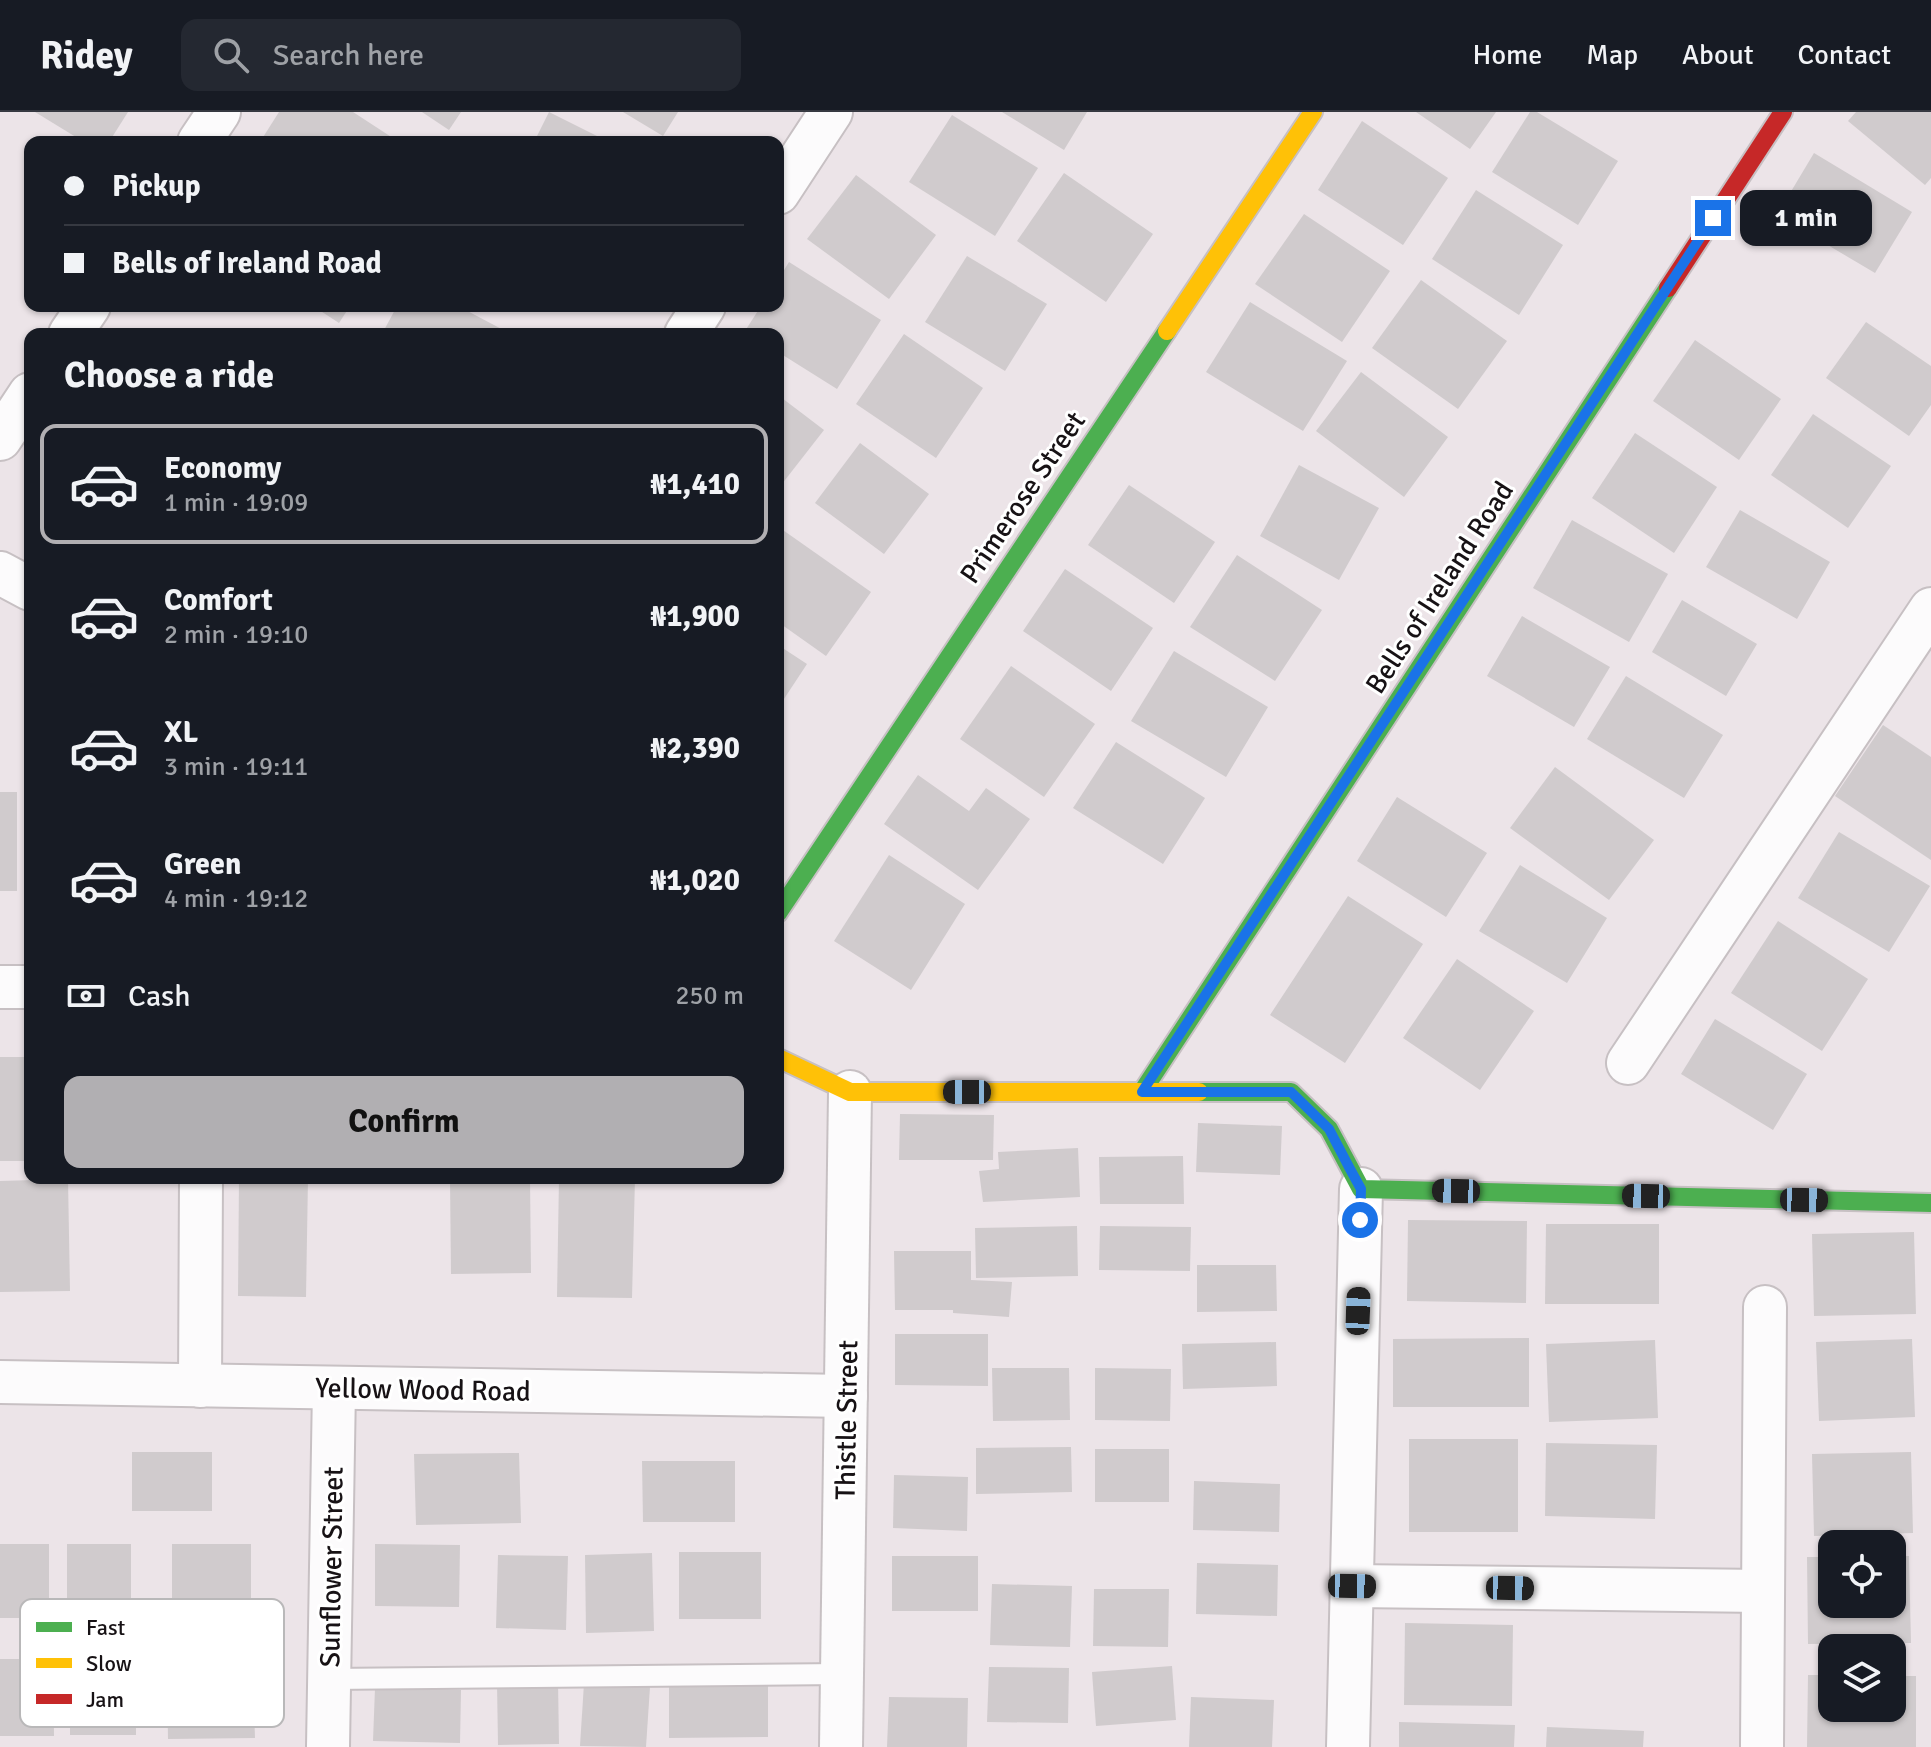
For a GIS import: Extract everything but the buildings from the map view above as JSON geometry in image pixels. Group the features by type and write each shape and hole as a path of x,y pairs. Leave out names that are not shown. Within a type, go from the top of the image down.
{"street":[{"path":"203,136 219,112"},
{"path":"784,184 831,112"},
{"name":"Primerose Street","path":"784,904 1313,112"},
{"name":"Bells of Ireland Road","path":"1142,1092 1783,112"},
{"path":"0,439 24,403"},
{"path":"0,573 24,586"},
{"path":"1628,1063 1931,609"},
{"path":"0,987 24,987"},
{"path":"784,1061 850,1092 1291,1092 1329,1129 1361,1189 1348,1747"},
{"name":"Thistle Street","path":"841,1747 850,1092"},
{"path":"200,1386 201,1184"},
{"path":"1361,1189 1931,1203"},
{"path":"1762,1747 1765,1307"},
{"name":"Yellow Wood Road","path":"0,1382 846,1396"},
{"name":"Sunflower Street","path":"328,1747 334,1388"},
{"path":"1352,1586 1762,1591"}],"lane":[{"path":"330,1679 842,1674"}],"traffic: fast":[{"path":"1142,1092 1668,288"},
{"path":"784,904 1167,331"},
{"path":"1199,1092 1291,1092 1329,1129 1361,1189 1931,1203"}],"traffic: slow":[{"path":"1167,331 1313,112"},
{"path":"784,1061 850,1092 1199,1092"}],"traffic: jam":[{"path":"1668,288 1783,112"}],"route":[{"path":"1360,1220 1361,1189 1329,1129 1291,1092 1142,1092 1713,218"}]}
